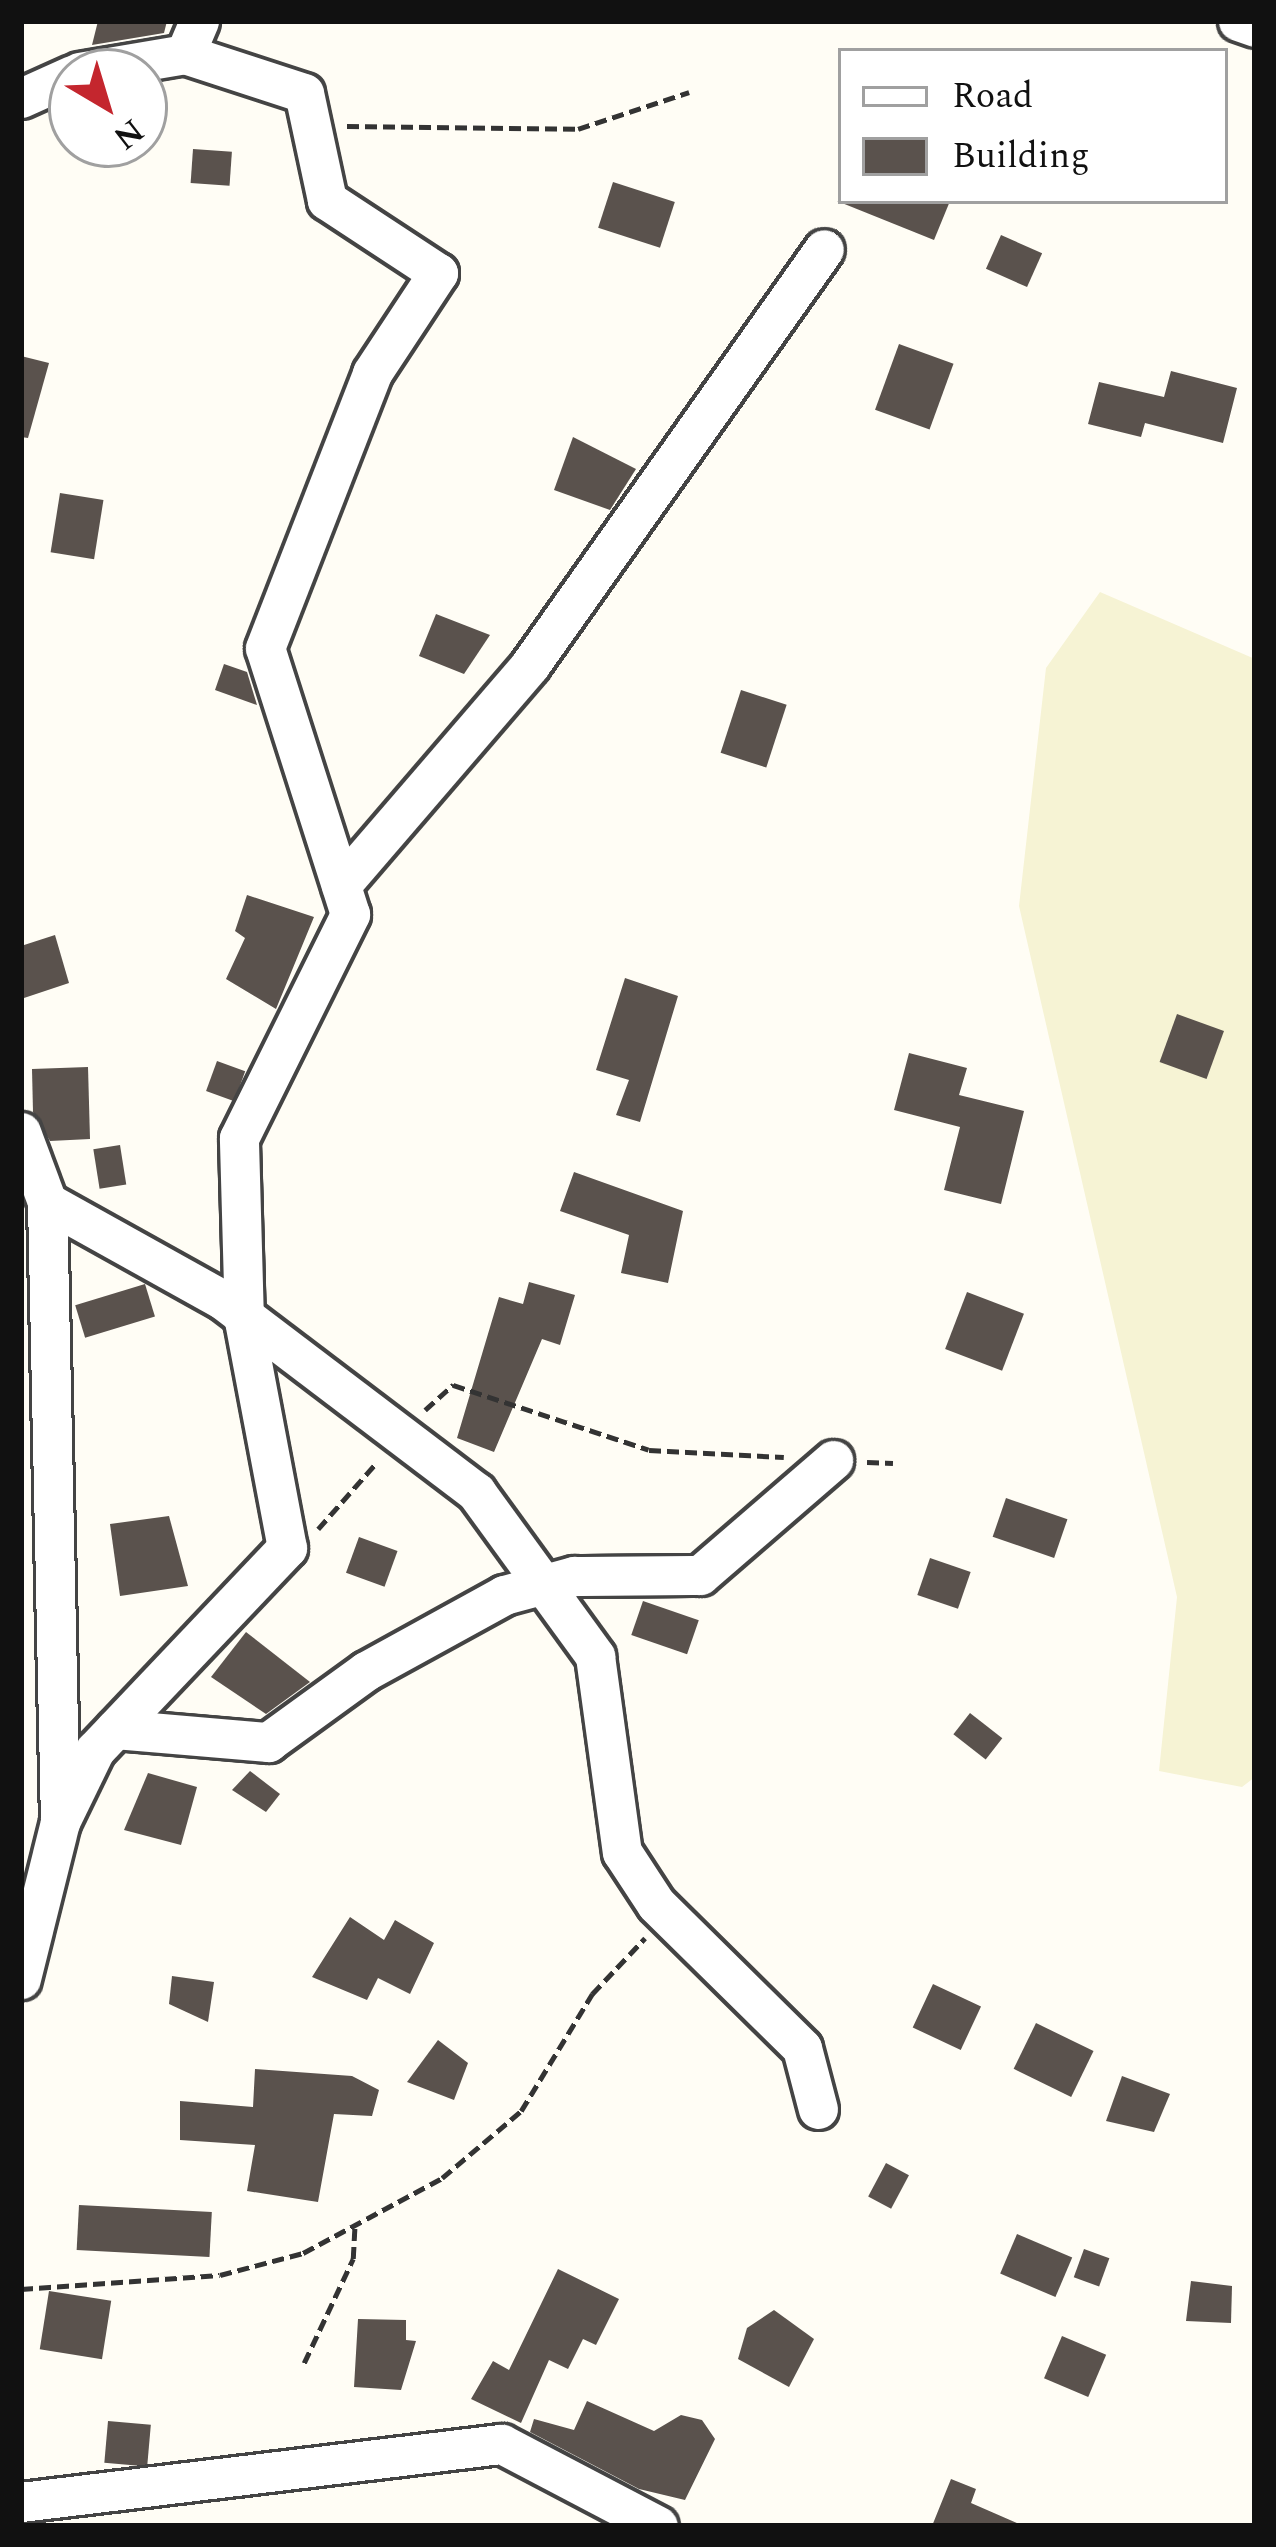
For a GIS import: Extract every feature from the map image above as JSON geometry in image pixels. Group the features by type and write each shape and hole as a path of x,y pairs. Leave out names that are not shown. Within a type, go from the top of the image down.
{"street":[{"path":"1238,21 1255,27"},
{"path":"60,1822 115,1729 287,1548 244,1321 239,1138 350,914 265,648 372,373 438,273 327,200 304,93 192,37 157,48"},
{"path":"340,885 530,665 824,249"},
{"path":"21,1132 46,1202 60,1822 21,1979"},
{"path":"46,1202 244,1321 476,1492 549,1582 595,1656 622,1852 669,1916 802,2048 818,2110"},
{"path":"115,1729 268,1742 366,1671 549,1582 700,1575 833,1460"},
{"path":"21,2502 502,2444 658,2526"}],"path":[{"path":"311,125 578,129 689,92"},
{"path":"287,1548 340,1515 397,1435 453,1385 649,1450 893,1463"},
{"path":"21,2289 220,2276 355,2225 442,2178 521,2111 592,1994 669,1916"},
{"path":"304,2363 353,2259 355,2225"}],"shaded area":[{"path":"1100,592 1255,659 1255,1777 1242,1787 1159,1771 1177,1597 1019,906 1046,668"}],"building":[{"path":"98,21 167,21 164,33 92,45"},
{"path":"193,149 232,152 230,186 191,183"},
{"path":"613,182 675,202 660,248 598,228"},
{"path":"844,204 949,204 934,240"},
{"path":"1001,235 1042,253 1027,287 986,269"},
{"path":"899,344 954,364 930,430 875,410"},
{"path":"21,356 49,363 28,438 21,437"},
{"path":"1171,371 1237,388 1223,443 1145,423 1141,437 1088,424 1099,382 1164,397"},
{"path":"573,437 636,469 610,510 554,490"},
{"path":"60,493 103,500 94,559 51,552"},
{"path":"436,614 490,635 464,674 419,656"},
{"path":"224,664 247,672 257,705 215,690"},
{"path":"741,690 787,705 766,768 721,753"},
{"path":"247,895 314,917 276,1009 226,979 245,938 235,931"},
{"path":"55,935 69,983 21,999 21,946"},
{"path":"625,978 678,996 640,1122 616,1115 629,1080 596,1070"},
{"path":"1177,1014 1224,1031 1207,1079 1160,1062"},
{"path":"909,1053 967,1068 959,1095 1024,1111 1001,1204 944,1190 960,1127 894,1110"},
{"path":"217,1061 245,1071 234,1101 206,1091"},
{"path":"88,1067 90,1139 50,1141 33,1112 32,1069"},
{"path":"120,1145 126,1185 100,1189 93,1149"},
{"path":"574,1172 683,1211 668,1283 621,1273 629,1235 560,1211"},
{"path":"529,1282 575,1295 560,1345 542,1339 494,1452 457,1438 499,1297 523,1304"},
{"path":"145,1284 155,1317 85,1338 75,1305"},
{"path":"967,1292 1024,1314 1002,1371 945,1349"},
{"path":"1006,1498 1067,1519 1054,1558 993,1537"},
{"path":"169,1516 188,1586 120,1596 110,1524"},
{"path":"359,1537 398,1551 385,1587 346,1573"},
{"path":"930,1558 971,1572 958,1609 917,1595"},
{"path":"643,1601 699,1620 687,1654 631,1635"},
{"path":"246,1632 310,1682 266,1714 211,1677"},
{"path":"970,1713 1002,1738 986,1760 953,1734"},
{"path":"250,1771 280,1794 266,1812 232,1790"},
{"path":"148,1773 197,1787 181,1845 124,1830"},
{"path":"350,1917 384,1940 395,1920 434,1943 410,1994 378,1978 367,2000 312,1977"},
{"path":"172,1976 214,1982 208,2022 169,2004"},
{"path":"933,1984 981,2006 961,2050 913,2028"},
{"path":"1036,2023 1094,2051 1071,2097 1014,2069"},
{"path":"438,2040 468,2063 454,2100 407,2082"},
{"path":"255,2069 352,2076 379,2090 372,2116 334,2114 318,2202 247,2191 255,2145 180,2140 180,2101 253,2107"},
{"path":"1122,2076 1170,2094 1154,2132 1106,2121"},
{"path":"886,2163 909,2175 891,2209 868,2197"},
{"path":"79,2205 212,2212 209,2257 77,2250"},
{"path":"1017,2234 1072,2257 1055,2297 1000,2274"},
{"path":"1084,2249 1109,2258 1099,2286 1074,2277"},
{"path":"558,2269 619,2299 596,2345 583,2339 568,2369 549,2360 521,2423 471,2399 493,2361 509,2370"},
{"path":"1191,2281 1232,2286 1231,2323 1186,2321"},
{"path":"49,2291 111,2301 102,2359 40,2349"},
{"path":"774,2310 814,2339 789,2387 738,2359 747,2328"},
{"path":"358,2319 406,2320 406,2340 416,2341 401,2390 354,2387"},
{"path":"1062,2336 1106,2355 1088,2397 1044,2378"},
{"path":"587,2401 654,2431 681,2415 702,2420 715,2439 685,2500 639,2489 530,2432 534,2419 574,2430"},
{"path":"108,2421 151,2425 147,2467 104,2463"},
{"path":"951,2479 976,2489 971,2503 1024,2526 932,2526"}]}
